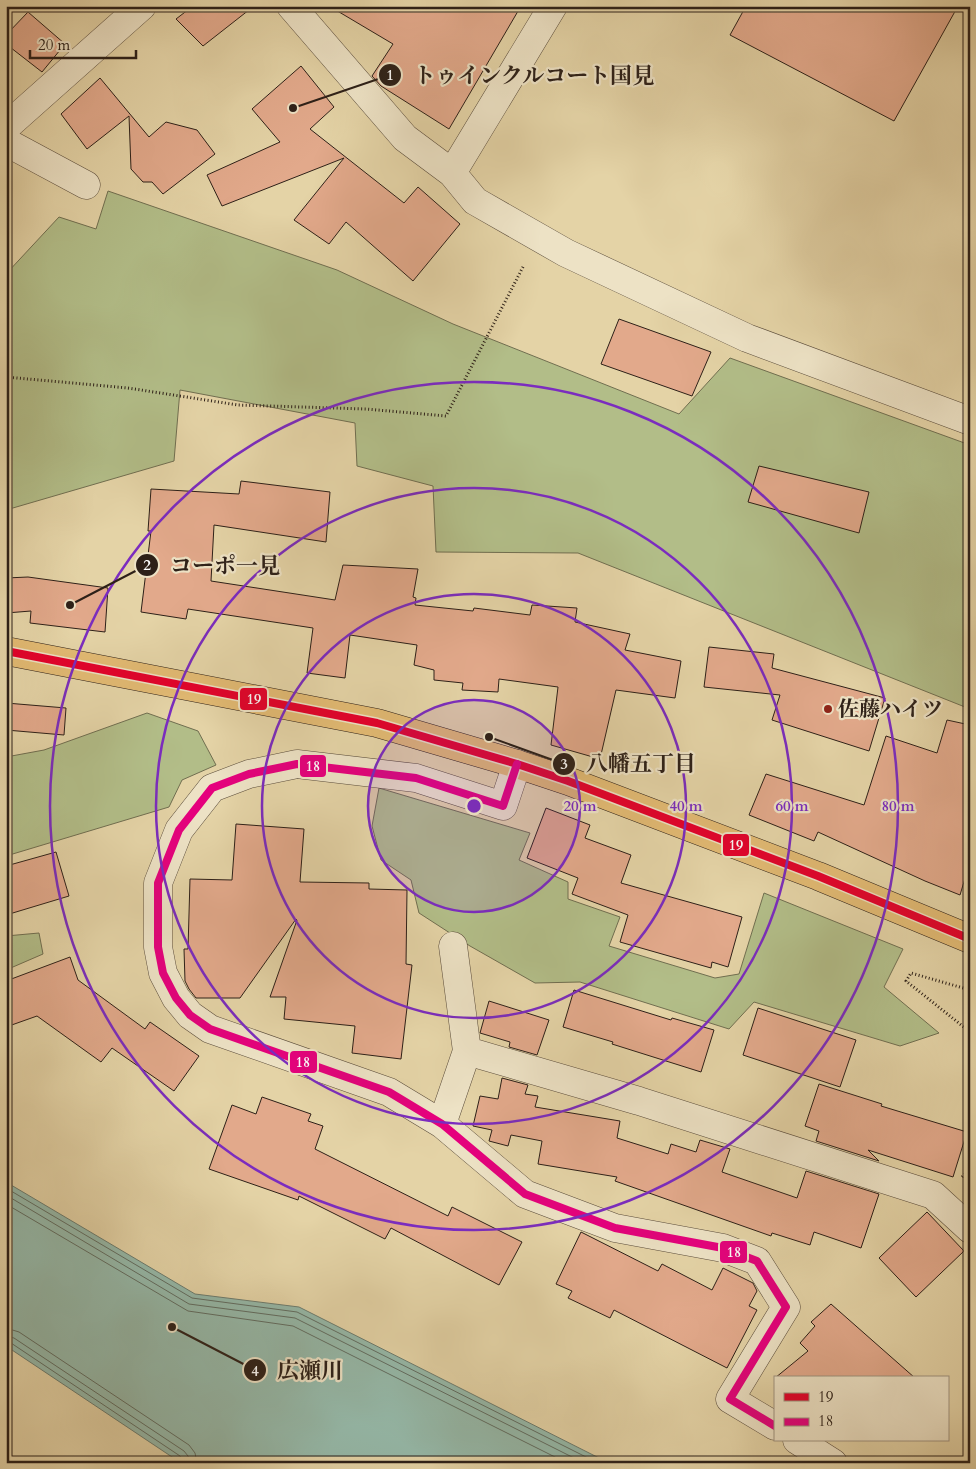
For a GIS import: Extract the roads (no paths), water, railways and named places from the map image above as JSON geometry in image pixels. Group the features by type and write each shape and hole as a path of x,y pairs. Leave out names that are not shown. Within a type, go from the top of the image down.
{"main road":[{"path":"6,651 377,723 517,764 568,781 808,873 970,939"}],"street":[{"path":"6,127 142,6"},
{"path":"292,6 404,138 452,173 475,201 566,253 747,338 970,421"},
{"path":"452,173 553,6"},
{"path":"6,142 86,186"},
{"path":"517,764 503,806 416,778 297,764 250,774 212,788 179,830 158,883 158,947 163,973 176,998 190,1015 210,1029 389,1092 442,1124 525,1194 615,1228 723,1248 757,1261 786,1307 730,1399 774,1425"},
{"path":"442,1124 467,1051 453,946"},
{"path":"467,1051 640,1101 933,1195 970,1229"},
{"path":"800,1442 833,1463"}],"water":[{"path":"6,1182 195,1294 299,1307 609,1463 181,1463 6,1346"}],"place":[{"name":"トゥインクルコート国見","path":"293,108"},
{"name":"コーポ一見","path":"70,605"},
{"name":"佐藤ハイツ","path":"828,709"},
{"name":"八幡五丁目","path":"489,737"},
{"name":"広瀬川","path":"172,1327"}]}
